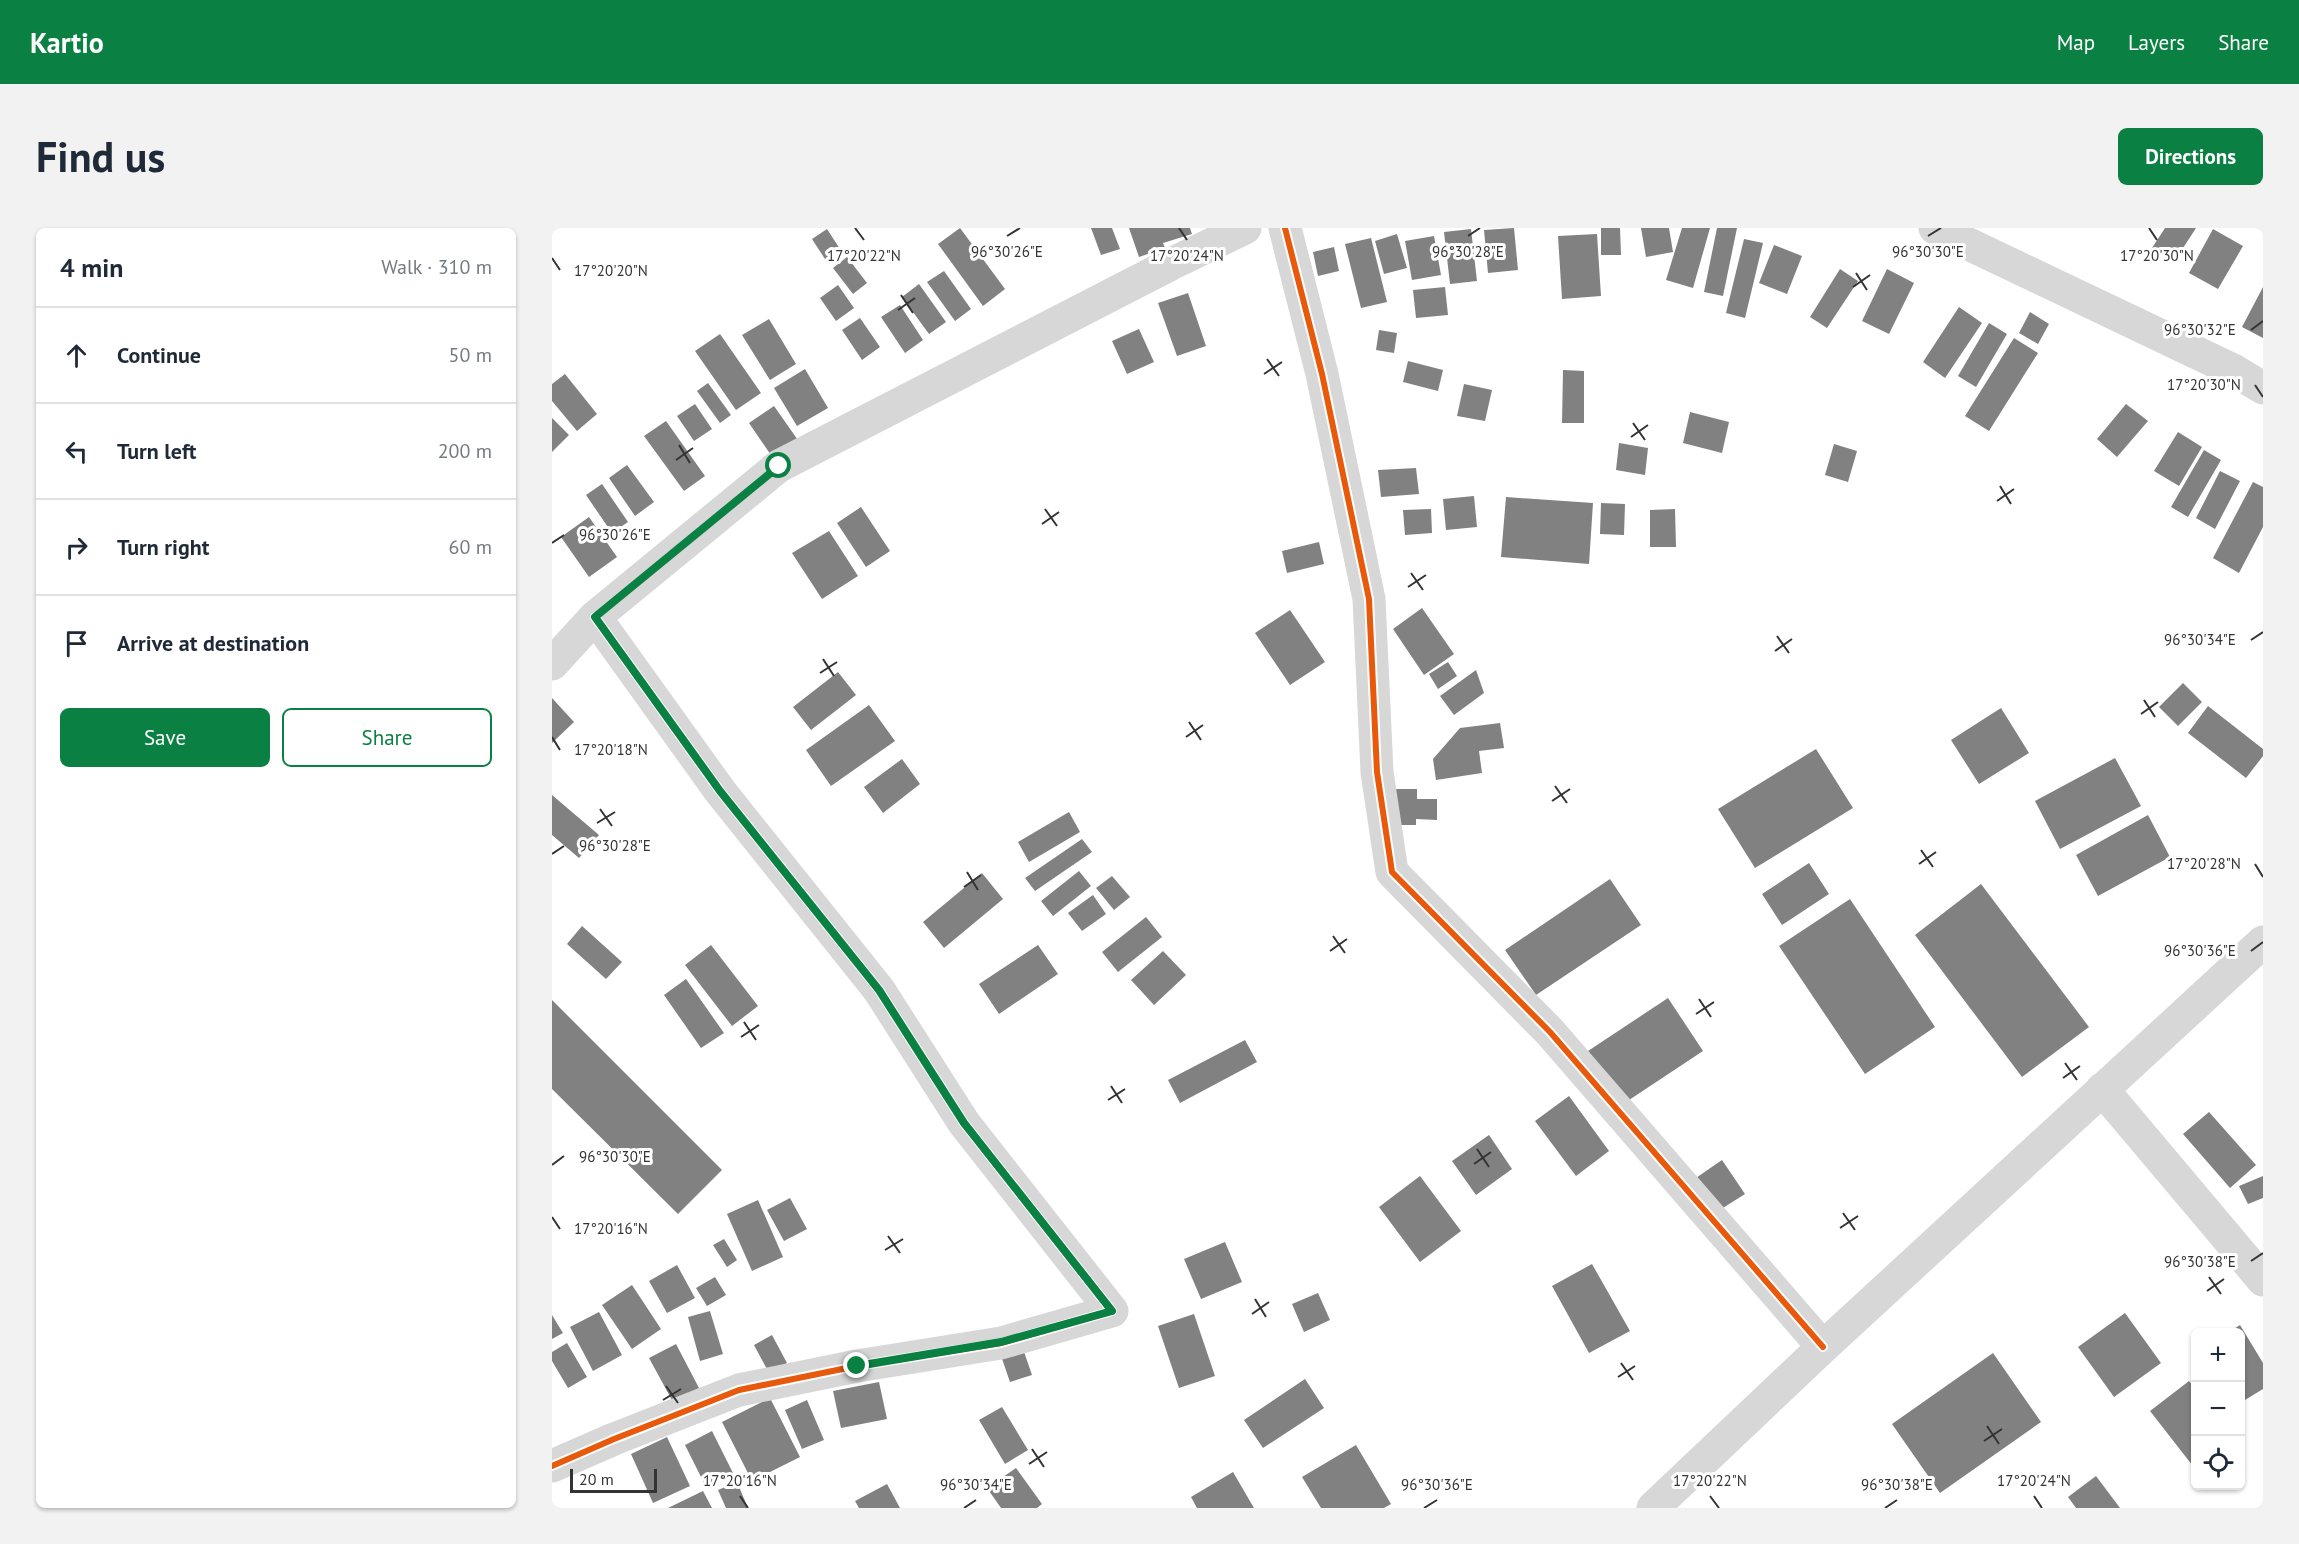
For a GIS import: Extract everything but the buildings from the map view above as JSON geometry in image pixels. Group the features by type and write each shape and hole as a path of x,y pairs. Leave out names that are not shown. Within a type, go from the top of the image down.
{"street":[{"path":"552,664 595,617 779,466 1245,228"},
{"path":"1285,228 1322,374 1369,599 1377,772 1392,872 1550,1032 1823,1347"},
{"path":"1935,228 2235,371 2263,387"},
{"path":"552,1466 739,1390 857,1366 1001,1342 1112,1311 964,1123 879,990 720,791 595,617"},
{"path":"1653,1508 1823,1347 2263,942"},
{"path":"2102,1089 2263,1280"}],"cycle path":[{"path":"1285,228 1322,374 1369,599 1377,772 1392,872 1550,1032 1823,1347"},
{"path":"552,1466 739,1390 857,1366 1001,1343 1112,1311 964,1123 879,990 720,791 595,617"}],"route":[{"path":"779,466 595,617 720,791 879,990 964,1123 1112,1311 1001,1342 857,1366"}]}
